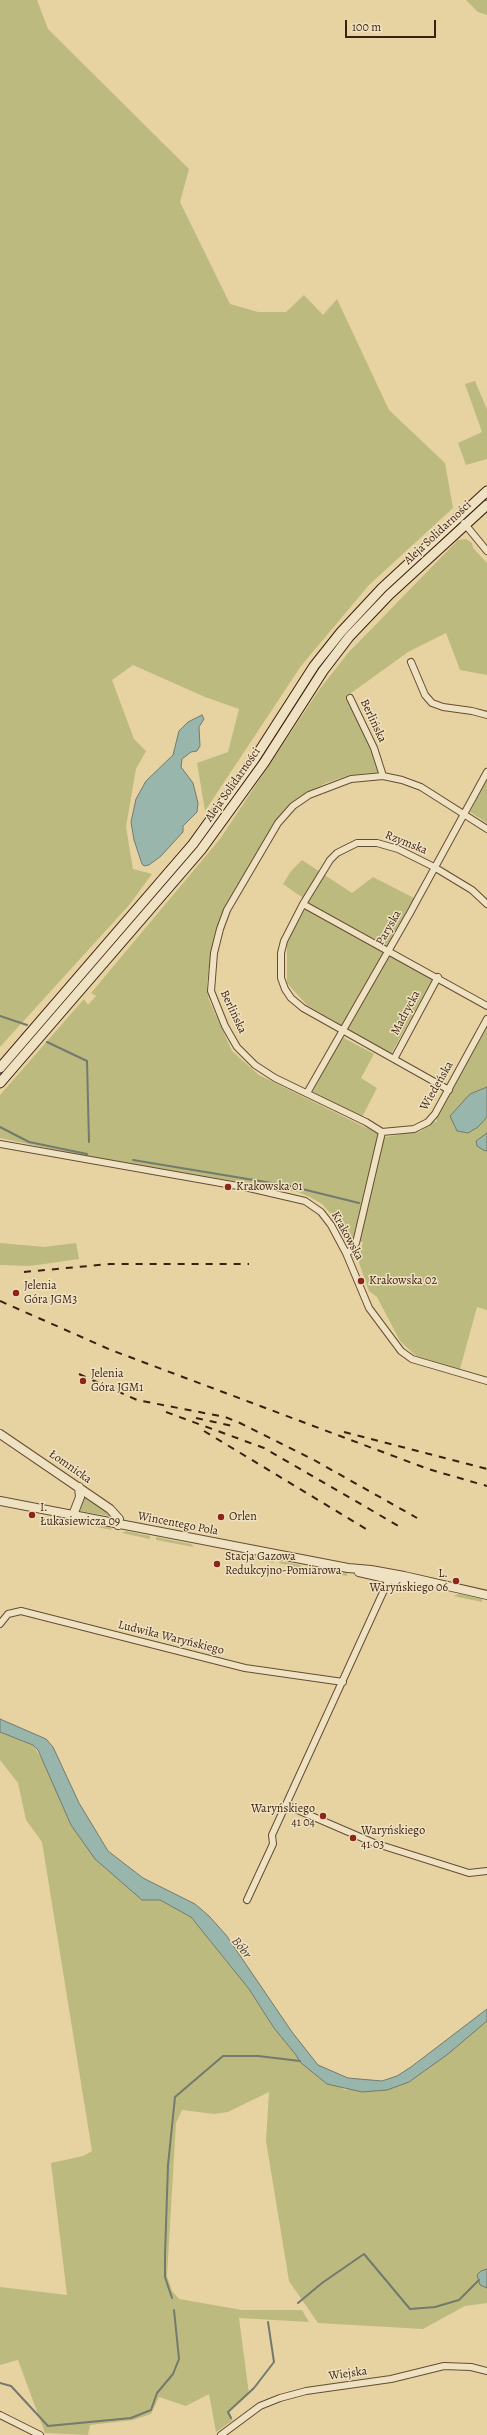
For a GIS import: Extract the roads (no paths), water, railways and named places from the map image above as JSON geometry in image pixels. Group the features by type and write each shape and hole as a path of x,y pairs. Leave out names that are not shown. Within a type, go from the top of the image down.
{"main road":[{"name":"Aleja Solidarności","path":"0,1068 193,844 238,784 314,666 341,632 373,597 487,491"},
{"name":"Aleja Solidarności","path":"0,1083 201,850 250,783 319,677 349,638 389,595 487,505"}],"street":[{"path":"459,517 487,551"},
{"path":"411,662 425,695 432,703 443,707 472,711 487,715"},
{"name":"Berlińska","path":"350,698 374,748 383,776"},
{"name":"Paryska","path":"307,1093 487,772"},
{"name":"Berlińska","path":"382,1132 275,1078 255,1065 237,1047 225,1026 211,991 214,953 220,929 227,910 278,823 293,806 309,795 350,779 383,776 421,787 487,829"},
{"name":"Rzymska","path":"342,1032 303,1008 291,998 281,978 280,961 284,941 303,904 330,860 337,853 357,843 373,842 388,845 434,867 472,890 487,904"},
{"path":"303,904 438,977 487,1006"},
{"name":"Madrycka","path":"394,1059 438,977"},
{"name":"Wiedeńska","path":"382,1132 414,1129 428,1122 435,1114 449,1090 487,1019"},
{"path":"342,1032 449,1090"},
{"path":"346,1253 352,1250 356,1243 382,1132"},
{"name":"Krakowska","path":"0,1144 297,1198 313,1205 327,1218 346,1253 368,1308 401,1351 412,1359 487,1381"},
{"name":"Łomnicka","path":"0,1434 79,1487 116,1514 119,1519 118,1525"},
{"path":"73,1515 80,1497 79,1487"},
{"name":"Wincentego Pola","path":"0,1501 351,1569 395,1574 487,1595"},
{"name":"Wincentego Pola","path":"351,1569 388,1579 443,1586"},
{"path":"247,1900 273,1844 272,1835 343,1682 388,1579 395,1574"},
{"name":"Ludwika Waryńskiego","path":"0,1624 8,1614 21,1611 245,1668 343,1682"},
{"path":"286,1805 374,1843 477,1873 487,1871"},
{"name":"Wiejska","path":"221,2435 260,2406 280,2398 306,2391 391,2379 444,2366 471,2367 487,2371"},
{"path":"0,2415 40,2435"}],"water":[{"path":"202,715 204,719 199,727 200,746 197,751 191,752 182,759 181,767 193,783 198,803 197,812 183,826 183,832 161,856 149,865 144,866 134,840 131,822 136,799 146,781 173,755 179,731 188,722"},
{"path":"487,1087 487,1117 478,1127 468,1133 457,1131 450,1116 470,1094"},
{"path":"487,1133 487,1150 485,1151 477,1146 476,1141"},
{"path":"0,1719 46,1739 53,1747 79,1803 108,1851 143,1878 195,1904 209,1916 226,1935 292,2032 318,2065 348,2078 382,2081 397,2076 411,2067 487,2009 487,2021 448,2054 409,2082 387,2090 362,2092 327,2084 300,2062 274,2028 249,1989 191,1917 160,1900 142,1900 95,1859 71,1825 38,1750 33,1745 0,1732"},
{"path":"487,2269 487,2288 480,2285 477,2275 481,2271"}],"waterway":[{"path":"0,1016 27,1025"},
{"path":"47,1042 87,1061 89,1142"},
{"path":"0,1127 29,1142 87,1154"},
{"path":"133,1160 290,1186 359,1203"},
{"path":"172,2298 165,2277 165,2255 168,2165 175,2097 223,2056 258,2056 300,2061"},
{"path":"298,2303 322,2283 364,2254 410,2309 435,2307 459,2300 479,2280"},
{"path":"0,2383 11,2386 48,2426 131,2418 151,2410 157,2393 173,2374 179,2359 174,2310"},
{"path":"231,2418 228,2412 254,2388 274,2362 268,2322"}],"railway":[{"path":"24,1272 110,1264 249,1264"},
{"path":"0,1301 111,1350 428,1469 487,1486"},
{"path":"79,1374 137,1400 225,1417 240,1423 314,1460 417,1518"},
{"path":"166,1412 264,1448 402,1528"},
{"path":"196,1418 237,1427"},
{"path":"204,1431 371,1532"},
{"path":"344,1432 487,1469"}],"place":[{"name":"Krakowska 01","path":"228,1187"},
{"name":"Krakowska 02","path":"361,1281"},
{"name":"Jelenia Góra JGM3","path":"16,1293"},
{"name":"Jelenia Góra JGM1","path":"83,1381"},
{"name":"I. Łukasiewicza 09","path":"32,1515"},
{"name":"Orlen","path":"221,1517"},
{"name":"Stacja Gazowa Redukcyjno-Pomiarowa","path":"217,1564"},
{"name":"L. Waryńskiego 06","path":"456,1581"},
{"name":"Waryńskiego 41 04","path":"323,1816"},
{"name":"Waryńskiego 41 03","path":"353,1838"}],"water label":[{"name":"Bóbr","path":"241,1948"}]}
